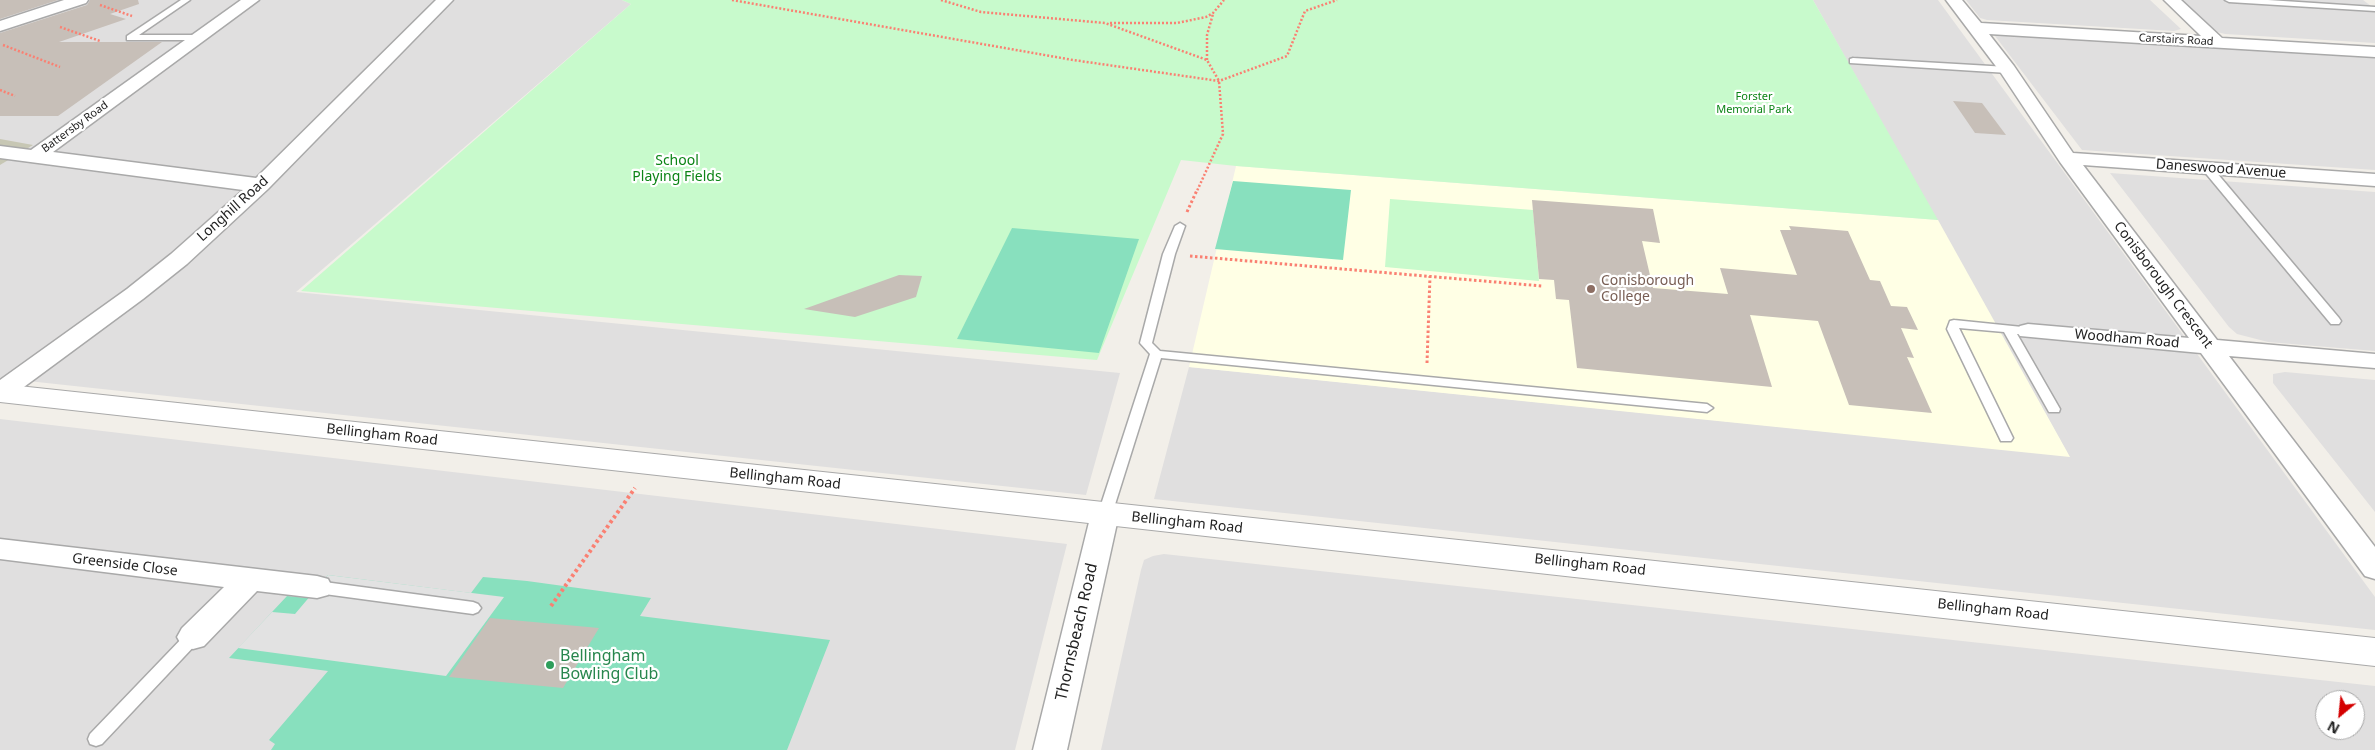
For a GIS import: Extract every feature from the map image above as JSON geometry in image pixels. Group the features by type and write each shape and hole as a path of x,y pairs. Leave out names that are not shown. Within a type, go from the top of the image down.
{"street":[{"name":"Battersby Road","path":"35,156 251,0"},
{"name":"Longhill Road","path":"0,393 157,277 232,208 261,185 444,0"},
{"name":"Conisborough Crescent","path":"1954,0 2008,70 2067,158 2375,568"},
{"path":"2172,0 2218,43"},
{"path":"0,26 87,2"},
{"name":"Carstairs Road","path":"1976,28 2375,52"},
{"path":"0,152 35,156"},
{"name":"Battersby Road","path":"35,156 261,185"},
{"name":"Daneswood Avenue","path":"2067,158 2375,180"},
{"name":"Woodham Road","path":"2018,330 2375,361"},
{"name":"Bellingham Road","path":"0,393 2375,652"},
{"name":"Thornsbeach Road","path":"1050,750 1105,514"},
{"name":"Greenside Close","path":"0,549 317,587"},
{"path":"194,637 249,580"}],"lane":[{"path":"186,0 130,38 200,38"},
{"path":"2229,0 2270,1 2375,9"},
{"path":"1853,61 2008,70"},
{"path":"2207,168 2335,321"},
{"path":"1180,226 1169,254 1146,343 1156,354 1707,408"},
{"path":"2006,438 1953,329 1954,324 2018,330 2054,410"},
{"path":"1105,514 1156,354"},
{"path":"317,587 474,608"},
{"path":"96,738 194,637"}],"path":[{"path":"732,0 1073,60 1219,81 1287,56 1306,11 1337,0"},
{"path":"941,0 981,12 1105,23 1177,23 1206,17 1213,13 1224,0"},
{"path":"87,2 132,16"},
{"path":"1180,226 1223,134 1219,81 1207,60 1207,35 1213,13"},
{"path":"30,17 100,41"},
{"path":"1105,23 1207,60"},
{"path":"0,44 60,67"},
{"path":"0,90 15,96"},
{"path":"1169,254 1542,286"},
{"path":"1426,379 1430,276"},
{"path":"551,606 651,465"}],"shaded area":[{"path":"0,0 622,0 631,4 296,292 1120,373 1086,495 0,378"},
{"path":"1813,0 1938,0 2375,597 2375,630 1154,499 1189,367 2069,456"},
{"path":"1966,0 2150,0 2181,29 2174,31 1987,20 1980,18"},
{"path":"2182,0 2363,0 2375,9 2375,43 2225,34 2217,32"},
{"path":"1998,34 2375,57 2375,170 2082,150 1995,36"},
{"path":"0,139 33,145 0,165"},
{"name":"Conisborough College","path":"1236,166 1938,220 2070,457 1189,367"},
{"path":"2110,173 2375,192 2375,351 2268,342 2237,334 2229,327"},
{"path":"2285,372 2375,380 2375,512 2273,383 2273,374"},
{"path":"0,419 1067,544 1015,750 0,750"},
{"path":"1164,554 2375,686 2375,750 1101,750 1144,560"},
{"path":"328,575 504,597 446,676 238,648 272,612 295,614"}],"green space":[{"path":"622,0 1813,0 1938,220 1236,166 1181,160 1097,360 301,291 631,4"},
{"path":"1233,181 1351,190 1343,260 1215,249"},
{"path":"1390,199 1533,210 1539,281 1385,267"},
{"path":"1012,228 1139,239 1099,353 957,339"},
{"name":"Bellingham Bowling Club","path":"328,575 471,593 483,577 527,581 651,598 640,616 830,640 787,750 271,750 275,744 269,740 328,671 229,658 287,596 307,598"}],"building":[{"path":"0,0 58,0 0,19"},
{"path":"90,0 138,0 139,4 110,14 126,19 59,42 162,42 58,116 0,116 0,33 87,5"},
{"path":"1953,101 1982,103 2006,135 1975,133"},
{"path":"1532,200 1653,209 1660,243 1642,241 1653,288 1728,294 1720,268 1797,275 1780,230 1791,230 1789,226 1848,231 1870,280 1880,281 1891,306 1907,307 1918,330 1901,328 1914,358 1907,357 1932,413 1849,405 1818,321 1750,315 1772,387 1577,368 1569,300 1556,299 1554,280 1539,279"},
{"path":"899,275 922,276 916,297 855,317 804,309"},
{"path":"490,618 599,628 563,688 449,677"}],"place":[{"name":"Conisborough College","path":"1591,289"},
{"name":"Bellingham Bowling Club","path":"550,665"}],"park label":[{"name":"Forster Memorial Park","path":"1754,103"},
{"name":"School Playing Fields","path":"677,170"}]}
